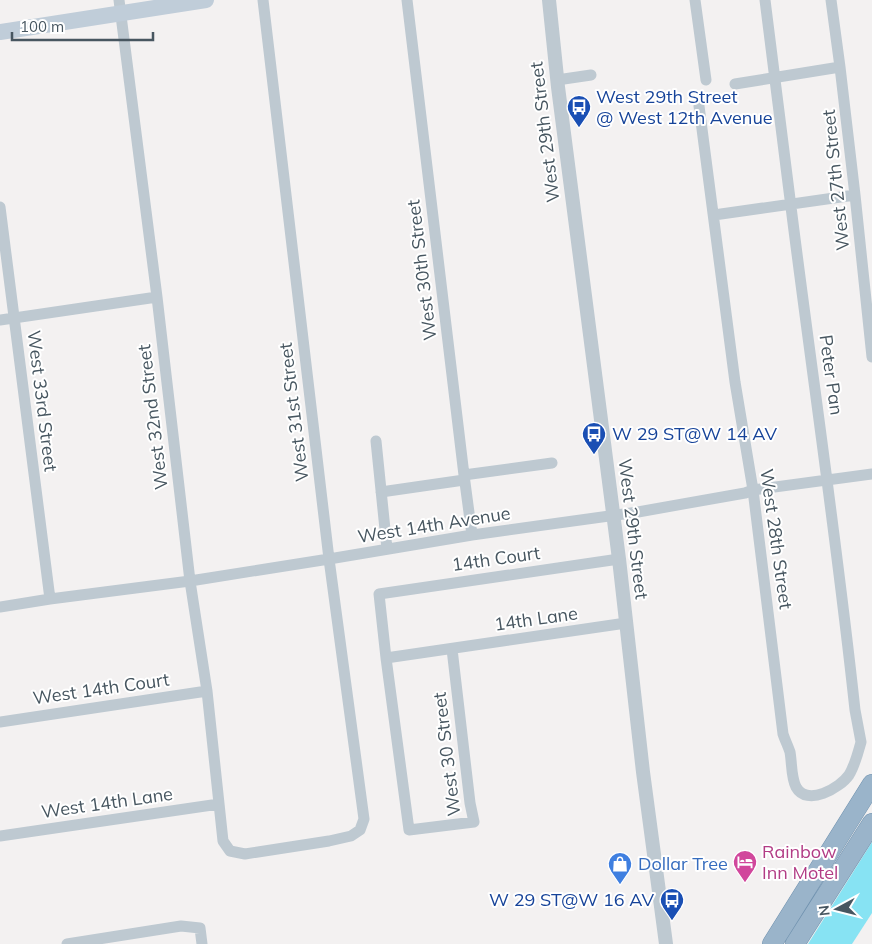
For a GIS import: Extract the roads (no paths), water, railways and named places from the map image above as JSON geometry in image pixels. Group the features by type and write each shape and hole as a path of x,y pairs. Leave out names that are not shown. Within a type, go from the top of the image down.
{"highway":[{"path":"772,944 872,784"},
{"path":"795,944 872,822"}],"main road":[{"path":"0,32 119,7 206,0"}],"street":[{"name":"West 31st Street","path":"263,0 329,559 364,819"},
{"name":"West 30th Street","path":"407,0 472,535"},
{"name":"West 29th Street","path":"549,0 557,80 666,944"},
{"path":"695,0 706,80"},
{"name":"Peter Pan","path":"765,0 855,710 867,744"},
{"name":"West 27th Street","path":"831,0 855,195 872,356"},
{"name":"West 32nd Street","path":"119,7 157,297 190,581 207,691 222,840 230,851 245,854 351,836 360,830 364,819"},
{"path":"734,84 840,67"},
{"path":"557,80 590,75"},
{"name":"West 28th Street","path":"699,106 735,382 753,490 783,734 789,751 797,788 804,794 814,796 826,792 843,782 867,744"},
{"path":"714,215 855,195"},
{"name":"West 33rd Street","path":"0,207 50,599"},
{"path":"0,320 157,297"},
{"path":"376,441 387,549"},
{"path":"381,492 552,463"},
{"name":"West 14th Avenue","path":"0,607 190,581 472,535 613,516 753,490 872,474"},
{"name":"14th Court","path":"386,658 379,594 618,559"},
{"name":"14th Lane","path":"386,658 626,624"},
{"name":"West 30 Street","path":"386,658 409,830 474,822 452,649"},
{"name":"West 14th Court","path":"0,722 207,691"},
{"name":"West 14th Lane","path":"0,836 219,804"},
{"path":"74,944 137,938 182,926 200,928 202,944"}],"water":[{"path":"872,842 872,913 852,944 808,944"}],"place":[{"name":"West 29th Street @ West 12th Avenue","path":"579,128"},
{"name":"W 29 ST@W 14 AV","path":"594,455"},
{"name":"Rainbow Inn Motel","path":"745,883"},
{"name":"Dollar Tree","path":"620,885"},
{"name":"W 29 ST@W 16 AV","path":"672,921"}]}
